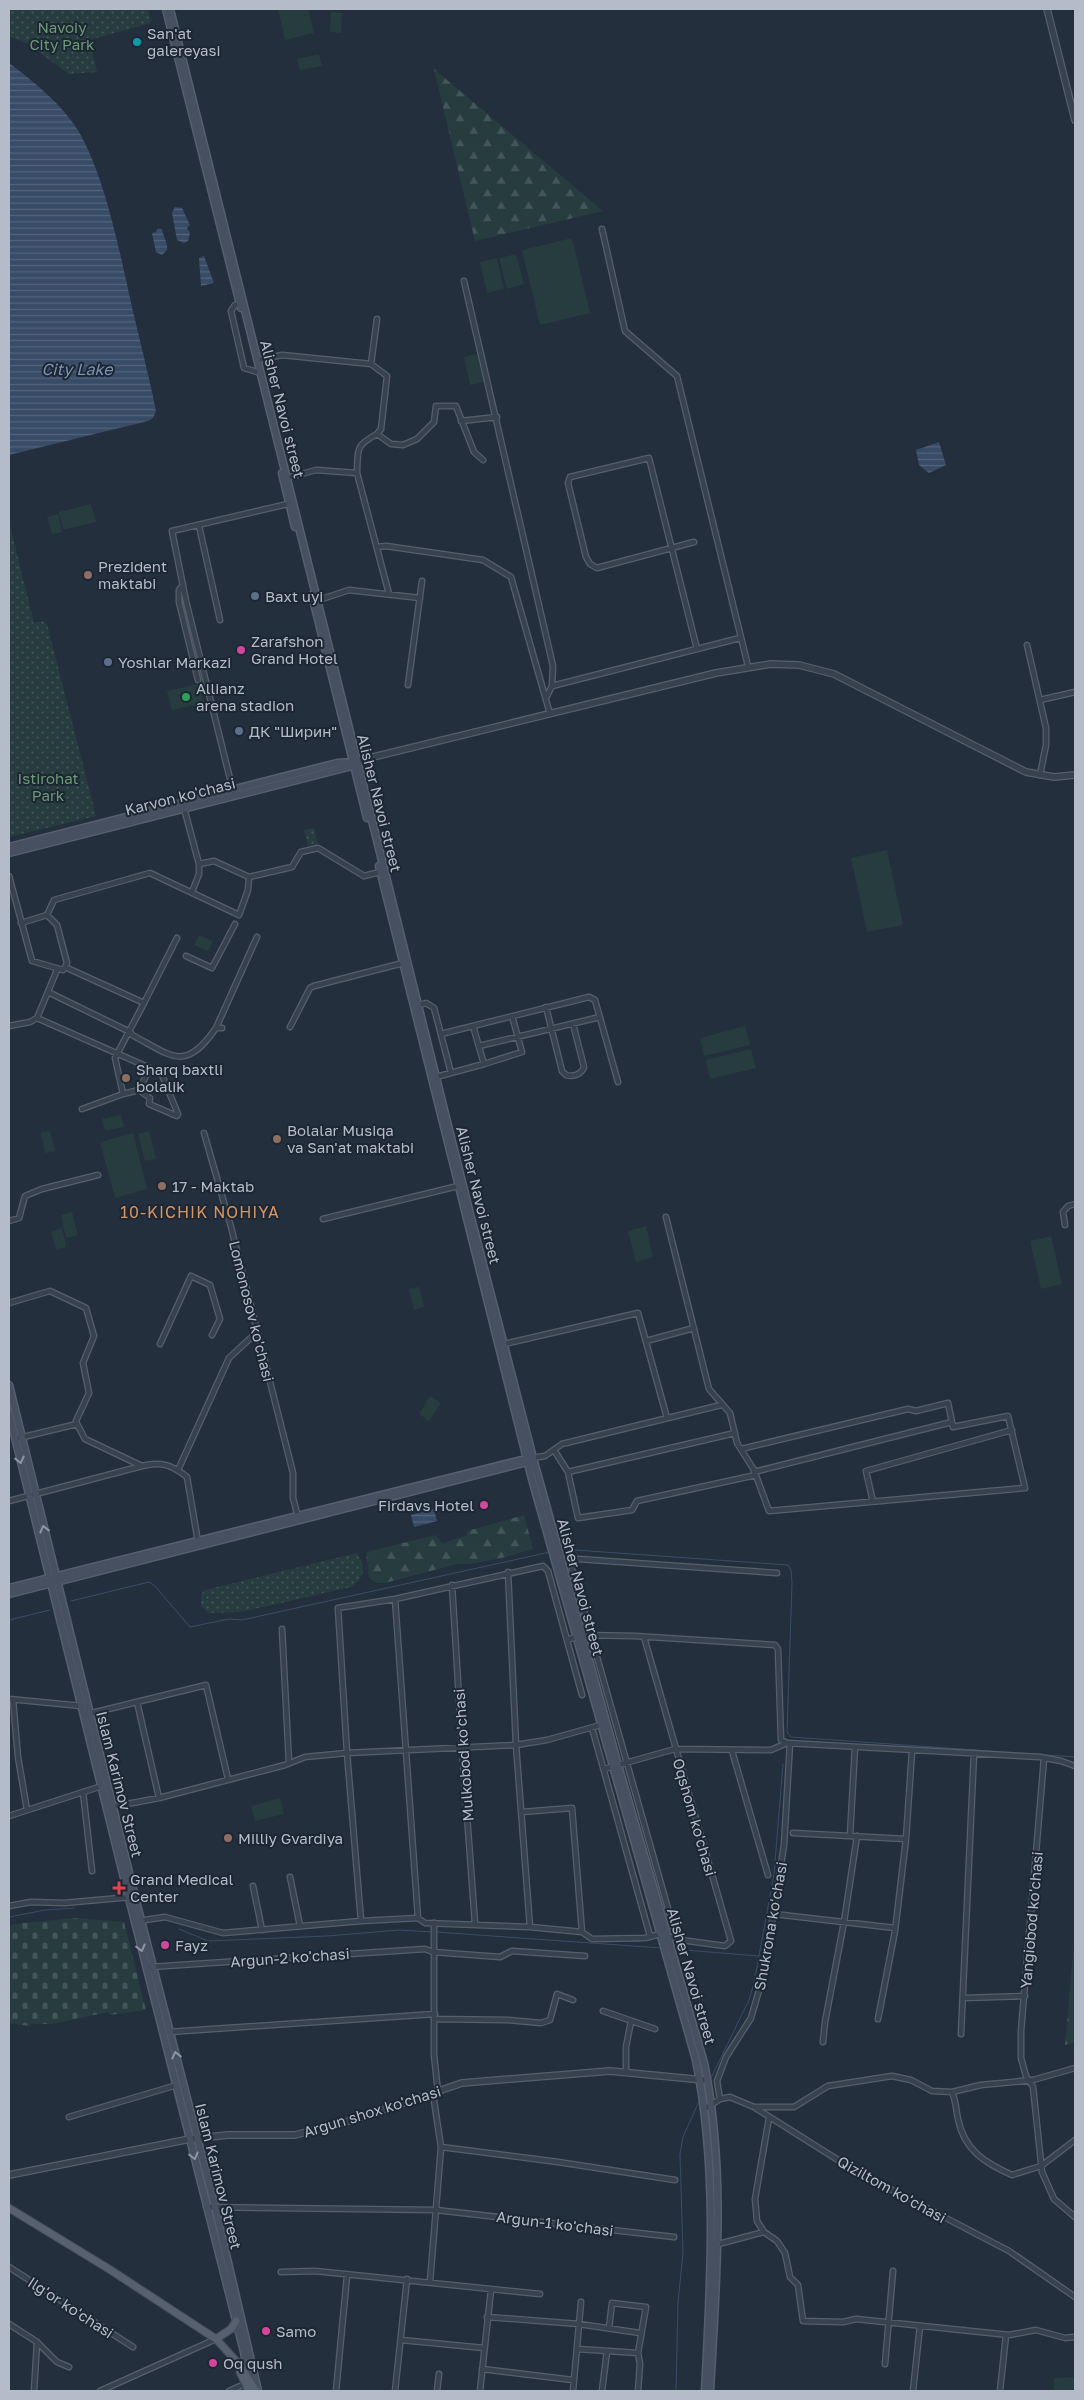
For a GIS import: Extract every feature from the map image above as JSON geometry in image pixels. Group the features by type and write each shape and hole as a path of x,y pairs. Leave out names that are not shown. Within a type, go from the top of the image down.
{"main road":[{"name":"Alisher Navoi street","path":"166,9 182,62"},
{"name":"Alisher Navoi street","path":"170,9 315,601 419,1005 458,1186 504,1344 530,1460 663,1938 699,2043 718,2168 705,2391"},
{"name":"Alisher Navoi street","path":"235,276 240,304 287,478 291,503"},
{"name":"Alisher Navoi street","path":"357,763 380,872 444,1118 523,1439 530,1460 532,1476 553,1543"},
{"name":"Karvon ko'chasi","path":"9,853 233,792 357,763"},
{"path":"9,847 183,805"},
{"name":"Islam Karimov Street","path":"9,1385 19,1439 82,1706 88,1715 102,1786 111,1807"},
{"name":"Islam Karimov Street","path":"9,1413 19,1439"},
{"path":"514,1464 522,1451 523,1439"},
{"path":"9,1594 53,1580 530,1460"},
{"path":"514,1464 532,1476"},
{"path":"9,1588 53,1580"},
{"name":"Islam Karimov Street","path":"53,1580 193,2139 206,2207 236,2321 247,2381"},
{"name":"Islam Karimov Street","path":"167,2033 177,2085 215,2207 257,2391"},
{"name":"Alisher Navoi street","path":"705,2082 703,2093 708,2106"},
{"path":"9,2208 109,2269 216,2339 237,2362 247,2381 249,2391"},
{"name":"Alisher Navoi street","path":"710,2391 712,2288"},
{"path":"216,2339 231,2329 236,2321"},
{"path":"247,2381 257,2391"}],"street":[{"path":"1047,9 1075,120"},
{"path":"602,228 626,331 676,376 748,666"},
{"path":"464,281 554,666 552,686 546,698"},
{"path":"240,304 235,305 231,311 244,368 257,366 282,355 371,364 387,376 381,429 358,447 358,473 389,594"},
{"path":"371,364 377,319"},
{"path":"377,434 391,444 403,445 417,439 434,422 436,406 456,406 474,452 483,460"},
{"path":"461,421 496,417"},
{"path":"694,542 673,548 596,568 590,564 586,557 568,483 570,477 649,458 673,548 697,649"},
{"path":"287,478 316,470 358,473"},
{"path":"233,792 182,585 172,531 291,503"},
{"path":"199,526 220,620"},
{"path":"376,547 386,546 483,560 512,577 550,714"},
{"path":"408,686 422,581"},
{"path":"182,585 179,590 179,602 198,680"},
{"path":"315,601 349,590 420,598"},
{"path":"552,686 740,638"},
{"path":"1027,645 1046,728 1046,745 1040,775"},
{"path":"357,763 748,666 799,664 834,674 1026,772 1054,777 1075,775"},
{"path":"1040,700 1075,692"},
{"path":"183,805 199,864 199,874 192,892"},
{"path":"199,864 214,861 249,877 292,867 301,852 318,848 364,876 380,872"},
{"path":"21,923 47,915 54,900 150,873 239,915 248,890 249,877"},
{"path":"9,876 32,961 57,970 63,970 67,963 56,925 47,915"},
{"path":"186,956 212,968 235,924"},
{"path":"48,992 130,1032 132,1035 172,1056 192,1055 203,1047 216,1028 257,937"},
{"path":"123,1094 115,1058 177,938"},
{"path":"290,1027 310,988 403,963"},
{"path":"64,967 144,1003"},
{"path":"9,1026 30,1022 37,1018 57,970"},
{"path":"441,1034 589,997 596,1000 618,1082"},
{"path":"419,1005 426,1003 434,1008 451,1073"},
{"path":"546,1007 562,1071 566,1076 581,1072 584,1067 573,1024"},
{"path":"436,1077 521,1053 522,1050 512,1016"},
{"path":"479,1046 600,1017"},
{"path":"37,1018 119,1052 162,1075 178,1114 176,1116 149,1104 150,1098 139,1090"},
{"path":"474,1026 484,1064"},
{"path":"216,1028 222,1028"},
{"path":"82,1109 139,1090 150,1068"},
{"name":"Lomonosov ko'chasi","path":"204,1133 231,1227 256,1333 293,1473 293,1498 298,1518"},
{"path":"9,1221 19,1218 25,1196 42,1189 98,1175"},
{"path":"323,1219 458,1186"},
{"path":"1064,1225 1063,1212 1068,1206 1075,1204"},
{"path":"666,1217 709,1389 721,1405 730,1413 741,1449 755,1474 769,1511 1025,1488 1008,1416 953,1427 948,1403 916,1411 908,1410 741,1449"},
{"path":"160,1344 191,1276 210,1285 220,1319 212,1336"},
{"path":"9,1303 50,1290 86,1308 94,1336 83,1363 89,1393 76,1422 85,1439 142,1466"},
{"path":"504,1344 638,1313 667,1418"},
{"path":"646,1341 694,1328"},
{"path":"178,1470 229,1358 256,1333"},
{"path":"530,1460 545,1456 562,1444 721,1405"},
{"path":"554,1450 568,1472 578,1518 632,1510 637,1502 755,1474 952,1422"},
{"path":"19,1439 77,1424"},
{"path":"873,1502 866,1471 1012,1430"},
{"path":"568,1472 735,1433"},
{"path":"9,1501 157,1462 178,1470 187,1477 199,1543"},
{"path":"138,1922 165,1917 222,1933 418,1918 425,1923 530,1927 582,1932 592,1939 650,1936 676,1937 573,1572 574,1562 578,1559 777,1573"},
{"path":"361,1921 347,1753 338,1608 395,1599 508,1572 543,1566 548,1571 582,1695"},
{"path":"508,1572 516,1745 530,1927"},
{"path":"553,1588 573,1572"},
{"name":"Mulkobod ko'chasi","path":"452,1585 475,1924"},
{"path":"395,1599 418,1918"},
{"path":"282,1629 289,1763"},
{"path":"567,1640 579,1636 644,1637 777,1647 781,1740 788,1743 1044,1758 1075,1766"},
{"name":"Oqshom ko'chasi","path":"644,1637 731,1941 725,1946 676,1937"},
{"path":"88,1715 206,1685 228,1779"},
{"path":"27,1810 11,1700 82,1706"},
{"path":"137,1702 159,1798"},
{"path":"111,1807 159,1798 305,1757 405,1749 516,1745 604,1724"},
{"path":"592,1728 650,1936"},
{"path":"604,1769 676,1749 771,1750 788,1743"},
{"name":"Shukrona ko'chasi","path":"720,2099 717,2081 726,2057 751,2018 764,1973 784,1845 788,1743"},
{"path":"850,1836 855,1747"},
{"name":"Shukrona ko'chasi","path":"732,1751 768,1874"},
{"path":"878,2019 895,1928 906,1839 912,1751"},
{"path":"962,2034 974,1754"},
{"name":"Yangiobod ko'chasi","path":"1030,2080 1026,2076 1021,2058 1044,1758"},
{"path":"9,1816 102,1786"},
{"path":"83,1792 92,1871"},
{"path":"522,1812 572,1808 582,1932"},
{"path":"793,1832 906,1839"},
{"path":"824,2042 825,2022 844,1922 857,1836"},
{"path":"290,1877 300,1926"},
{"path":"253,1886 262,1930"},
{"path":"9,1906 31,1902 64,1903 132,1897"},
{"path":"774,1914 895,1928"},
{"path":"430,2282 441,2147 434,2055 434,1923"},
{"name":"Argun-2 ko'chasi","path":"150,1967 425,1948 500,1957 512,1951 585,1956"},
{"path":"167,2033 435,2017 541,2023 550,2020 557,1994 573,2000"},
{"path":"964,1998 1025,1996"},
{"path":"603,2011 655,2029"},
{"path":"626,2070 626,2047 631,2020"},
{"path":"754,2107 794,2107 828,2086 892,2076 911,2080 932,2091 952,2092 981,2085 1030,2080 1075,2068"},
{"name":"Argun shox ko'chasi","path":"9,2175 193,2139 228,2135 296,2134 360,2118 462,2083 626,2070 705,2082"},
{"path":"1030,2080 1033,2087 1042,2172 1054,2199 1075,2217"},
{"path":"69,2117 177,2085"},
{"path":"952,2092 958,2120 967,2146 987,2164 1012,2175 1041,2166 1075,2140"},
{"name":"Qiziltom ko'chasi","path":"720,2099 730,2097 754,2107 854,2170 1009,2251 1075,2297"},
{"path":"708,2106 720,2099"},
{"path":"769,2118 755,2199 757,2221 764,2232 778,2241 785,2254 790,2277 798,2285 803,2321 843,2322 856,2318 1006,2335 1036,2330 1065,2338 1075,2337"},
{"path":"441,2147 675,2180"},
{"name":"Argun-1 ko'chasi","path":"206,2207 436,2210 674,2237"},
{"path":"714,2245 764,2232"},
{"name":"Ilg'or ko'chasi","path":"9,2267 133,2347"},
{"path":"281,2272 315,2270 347,2276 407,2279 490,2290 540,2294"},
{"path":"885,2364 893,2270"},
{"path":"336,2391 347,2276"},
{"path":"395,2391 407,2279"},
{"path":"480,2391 490,2290"},
{"path":"573,2391 581,2302"},
{"path":"609,2328 612,2303 646,2307 645,2325 640,2333 638,2353 640,2364 638,2391"},
{"path":"487,2317 580,2324 640,2333"},
{"path":"9,2324 37,2342 57,2362 69,2366"},
{"path":"913,2391 920,2326"},
{"path":"1000,2391 1006,2335"},
{"path":"100,2391 216,2339"},
{"path":"400,2340 484,2348"},
{"path":"34,2391 37,2342"},
{"path":"577,2349 638,2353"},
{"path":"602,2391 607,2351"},
{"path":"482,2368 573,2380"},
{"path":"437,2391 440,2374"},
{"path":"229,2391 247,2381"}],"green space":[{"name":"Navoiy City Park","path":"9,9 148,9 151,23 89,40 97,72 69,74 28,44 9,36"},
{"path":"278,9 308,9 314,33 285,40"},
{"path":"331,12 342,13 341,33 330,32"},
{"path":"319,54 322,66 300,70 297,59"},
{"path":"434,69 603,211 475,241"},
{"path":"572,238 590,313 540,325 522,250"},
{"path":"516,254 524,284 507,289 499,258"},
{"path":"497,258 504,289 487,293 480,262"},
{"path":"477,354 484,382 470,385 464,357"},
{"path":"91,504 96,522 63,530 59,512"},
{"path":"58,514 62,532 52,534 47,517"},
{"name":"Istirohat Park","path":"9,521 34,623 42,621 47,624 96,816 9,837"},
{"name":"Allianz arena stadion","path":"199,684 204,703 172,710 167,691"},
{"path":"314,828 318,844 308,846 304,830"},
{"path":"887,850 903,925 867,932 851,858"},
{"path":"199,935 213,941 208,951 194,945"},
{"path":"745,1026 750,1045 704,1056 700,1038"},
{"path":"751,1049 756,1068 710,1079 706,1060"},
{"path":"121,1115 124,1127 105,1131 102,1119"},
{"path":"50,1131 55,1151 45,1153 41,1133"},
{"path":"149,1131 156,1159 145,1161 138,1134"},
{"path":"133,1133 147,1189 115,1198 100,1142"},
{"path":"72,1212 78,1235 66,1238 61,1215"},
{"path":"646,1226 653,1257 636,1262 628,1231"},
{"path":"62,1228 66,1247 56,1249 51,1231"},
{"path":"1051,1236 1062,1284 1041,1289 1030,1241"},
{"path":"419,1287 424,1307 414,1310 409,1289"},
{"path":"430,1396 441,1403 429,1421 419,1414"},
{"path":"524,1515 533,1549 502,1558 470,1564 457,1564 385,1583 377,1583 369,1578 366,1552 436,1535 442,1543 466,1536 467,1531"},
{"path":"357,1553 362,1563 363,1572 351,1587 240,1612 208,1613 201,1606 201,1594 205,1590"},
{"path":"280,1798 284,1814 255,1821 251,1806"},
{"path":"76,1918 124,1922 146,2010 110,2015 108,2012 52,2024 31,2024 30,2026 9,2023 9,1928 13,1924"},
{"path":"1075,1932 1075,2042 1065,2045"},
{"path":"1075,2377 1075,2391 1054,2391 1054,2378"}],"water":[{"name":"City Lake","path":"9,63 56,103 79,132 89,151 111,217 156,411 153,418 148,421 9,455"},
{"path":"175,207 182,208 190,225 187,228 190,233 188,241 184,243 177,240 172,213"},
{"path":"157,229 162,229 167,245 167,250 162,255 156,252 152,233 156,232"},
{"path":"204,256 214,283 201,286 199,258"},
{"path":"939,442 946,465 929,473 919,465 916,450"},
{"path":"434,1509 437,1521 414,1527 411,1515"}],"waterway":[{"path":"561,1549 788,1565 791,1570 792,1583 787,1732 791,1737 1075,1757"},
{"path":"71,1601 149,1582 155,1586 190,1627 229,1619 242,1620 550,1552"},
{"path":"9,1620 50,1610"},
{"path":"710,2080 749,2000 754,1983 774,1874 783,1764"},
{"path":"9,1917 45,1910 74,1908"},
{"path":"179,1929 208,1941 327,1936 399,1930 432,1932"},
{"path":"436,1932 661,1948"},
{"path":"673,1949 758,1956"},
{"path":"676,2391 678,2302 683,2253 680,2154 683,2137 700,2099"}],"place":[{"name":"San'at galereyasi","path":"137,42"},
{"name":"Prezident maktabi","path":"88,575"},
{"name":"Baxt uyi","path":"255,596"},
{"name":"Zarafshon Grand Hotel","path":"241,650"},
{"name":"Yoshlar Markazi","path":"108,662"},
{"name":"Allianz arena stadion","path":"186,697"},
{"name":"ДК \"Ширин\"","path":"239,731"},
{"name":"Sharq baxtli bolalik","path":"126,1078"},
{"name":"Bolalar Musiqa va San'at maktabi","path":"277,1139"},
{"name":"17 - Maktab","path":"162,1186"},
{"name":"Firdavs Hotel","path":"484,1505"},
{"name":"Milliy Gvardiya","path":"228,1838"},
{"name":"Grand Medical Center","path":"119,1888"},
{"name":"Fayz","path":"165,1945"},
{"name":"Samo","path":"266,2331"},
{"name":"Oq qush","path":"213,2363"}],"district":[{"name":"10-KICHIK NOHIYA","path":"200,1212"}]}
